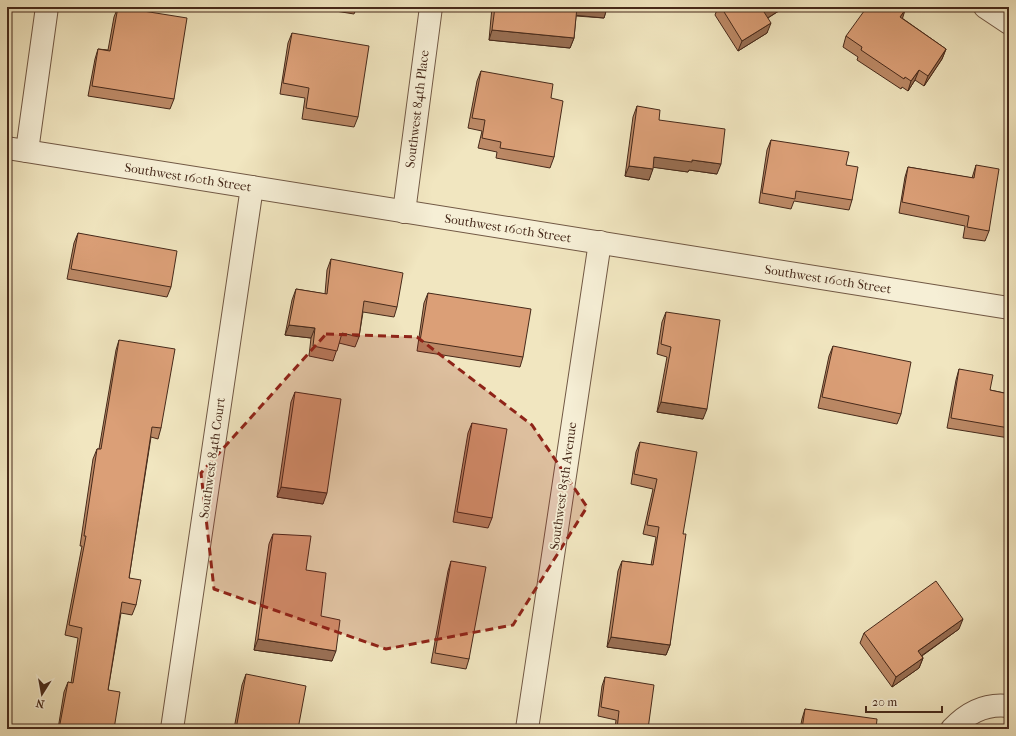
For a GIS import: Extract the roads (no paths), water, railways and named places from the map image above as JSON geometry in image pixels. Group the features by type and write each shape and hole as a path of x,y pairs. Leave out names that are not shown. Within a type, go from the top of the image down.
{"street":[{"path":"17,149 47,7"},
{"name":"Southwest 84th Place","path":"404,212 431,7"},
{"path":"985,7 1009,23"},
{"name":"Southwest 160th Street","path":"17,149 1009,308"},
{"name":"Southwest 84th Court","path":"172,729 252,187"},
{"name":"Southwest 85th Avenue","path":"527,729 600,242"},
{"path":"959,723 978,709 991,706 1009,706"}]}
